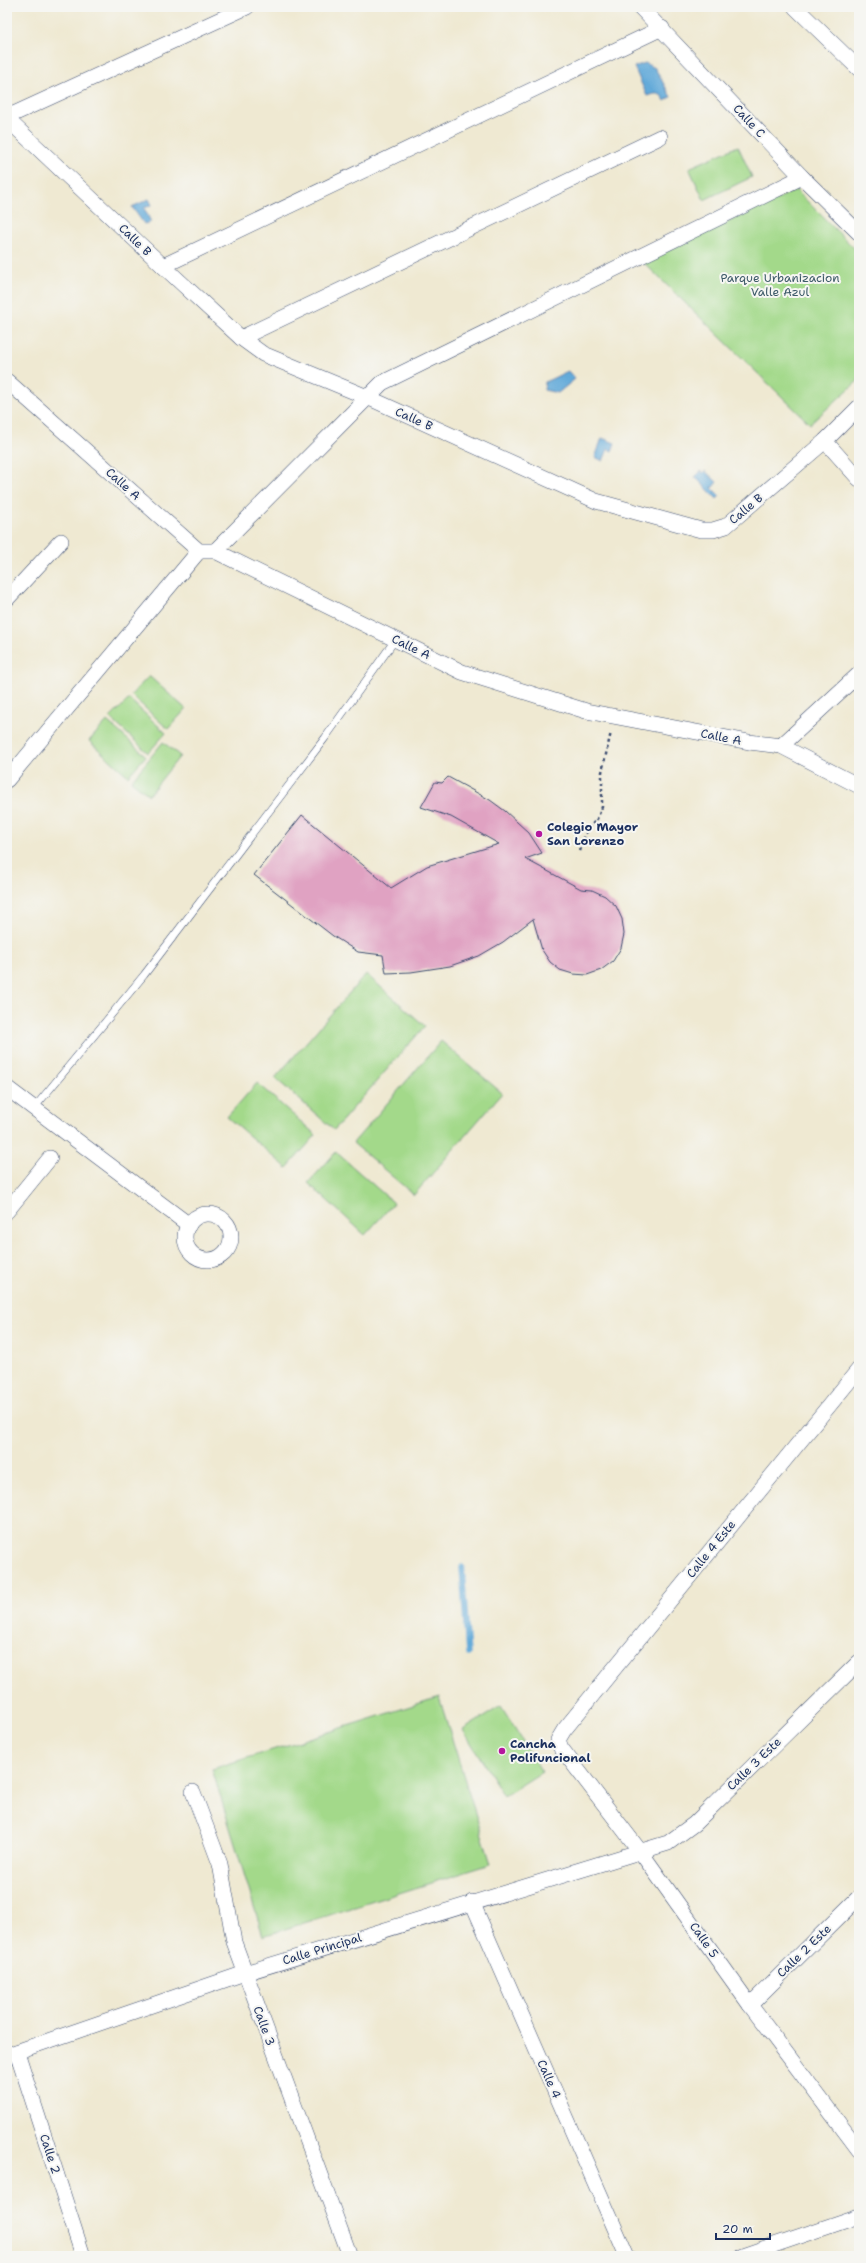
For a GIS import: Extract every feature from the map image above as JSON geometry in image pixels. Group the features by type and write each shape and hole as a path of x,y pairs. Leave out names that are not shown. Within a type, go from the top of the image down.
{"street":[{"path":"7,118 247,7"},
{"name":"Calle C","path":"640,7 662,28 802,177 859,233"},
{"path":"795,7 859,69"},
{"path":"163,266 662,28"},
{"name":"Calle B","path":"7,118 241,338 263,354 367,397 596,501 701,530 713,530 726,526 825,441 859,407"},
{"path":"241,338 660,137"},
{"path":"215,551 382,383 802,177"},
{"name":"Calle A","path":"7,381 199,551 215,551 462,672 586,711 749,742 781,746"},
{"path":"825,441 859,479"},
{"path":"7,600 61,540"},
{"path":"7,780 199,551"},
{"path":"859,674 781,746 859,786"},
{"path":"7,1088 35,1107 189,1224"},
{"path":"7,1211 50,1158"},
{"name":"Calle 4 Este","path":"564,1730 859,1369"},
{"name":"Calle 3 Este","path":"640,1851 668,1842 694,1824 859,1662"},
{"name":"Calle 5","path":"564,1730 558,1740 558,1745 640,1851 750,2004 854,2132 859,2150"},
{"name":"Calle 3","path":"193,1792 220,1864 234,1942 350,2256"},
{"name":"Calle Principal","path":"12,2054 245,1973 640,1851"},
{"name":"Calle 2 Este","path":"750,2004 859,1897"},
{"name":"Calle 4","path":"472,1902 627,2256"},
{"name":"Calle 2","path":"12,2054 83,2256"},
{"path":"742,2256 859,2216"}],"lane":[{"path":"35,1107 144,975 325,738 395,640"}],"path":[{"path":"580,851 587,830 597,819 602,807 602,772 611,732"}],"green space":[{"path":"738,146 752,177 704,200 689,168"},
{"name":"Parque Urbanizacion Valle Azul","path":"796,190 859,253 859,380 810,424 643,262"},
{"path":"149,676 186,709 168,729 131,695"},
{"path":"129,699 166,733 148,753 110,718"},
{"path":"107,721 146,756 128,776 89,741"},
{"path":"163,742 180,756 149,795 131,781"},
{"path":"366,974 425,1026 334,1130 275,1078"},
{"path":"441,1041 502,1093 414,1195 353,1143"},
{"path":"257,1083 316,1135 287,1168 227,1117"},
{"path":"336,1152 394,1203 365,1235 308,1183"},
{"path":"439,1697 491,1864 263,1936 212,1769"},
{"name":"Cancha Polifuncional","path":"501,1706 542,1772 504,1796 463,1730"}],"water":[{"path":"645,63 655,68 671,97 665,101 662,96 658,94 647,96 634,67"},
{"path":"149,199 152,205 144,208 151,222 144,224 132,207"},
{"path":"568,371 575,379 558,393 544,390 545,382"},
{"path":"602,438 615,443 612,451 608,449 603,461 595,457"},
{"path":"701,471 703,473 705,471 717,482 712,488 720,496 717,499 695,477"}],"building":[{"path":"448,777 490,800 505,811 529,833 542,853 525,859 581,889 592,890 605,896 616,906 622,919 624,934 621,948 613,961 601,970 587,975 573,974 560,970 550,962 542,950 533,919 503,942 479,956 450,966 411,972 386,973 383,955 358,952 333,936 254,875 302,815 391,888 427,866 499,844 451,817 421,807 435,782 442,783"}],"waterway":[{"path":"462,1567 468,1654"}],"place":[{"name":"Colegio Mayor San Lorenzo","path":"539,834"},
{"name":"Cancha Polifuncional","path":"502,1751"}]}
